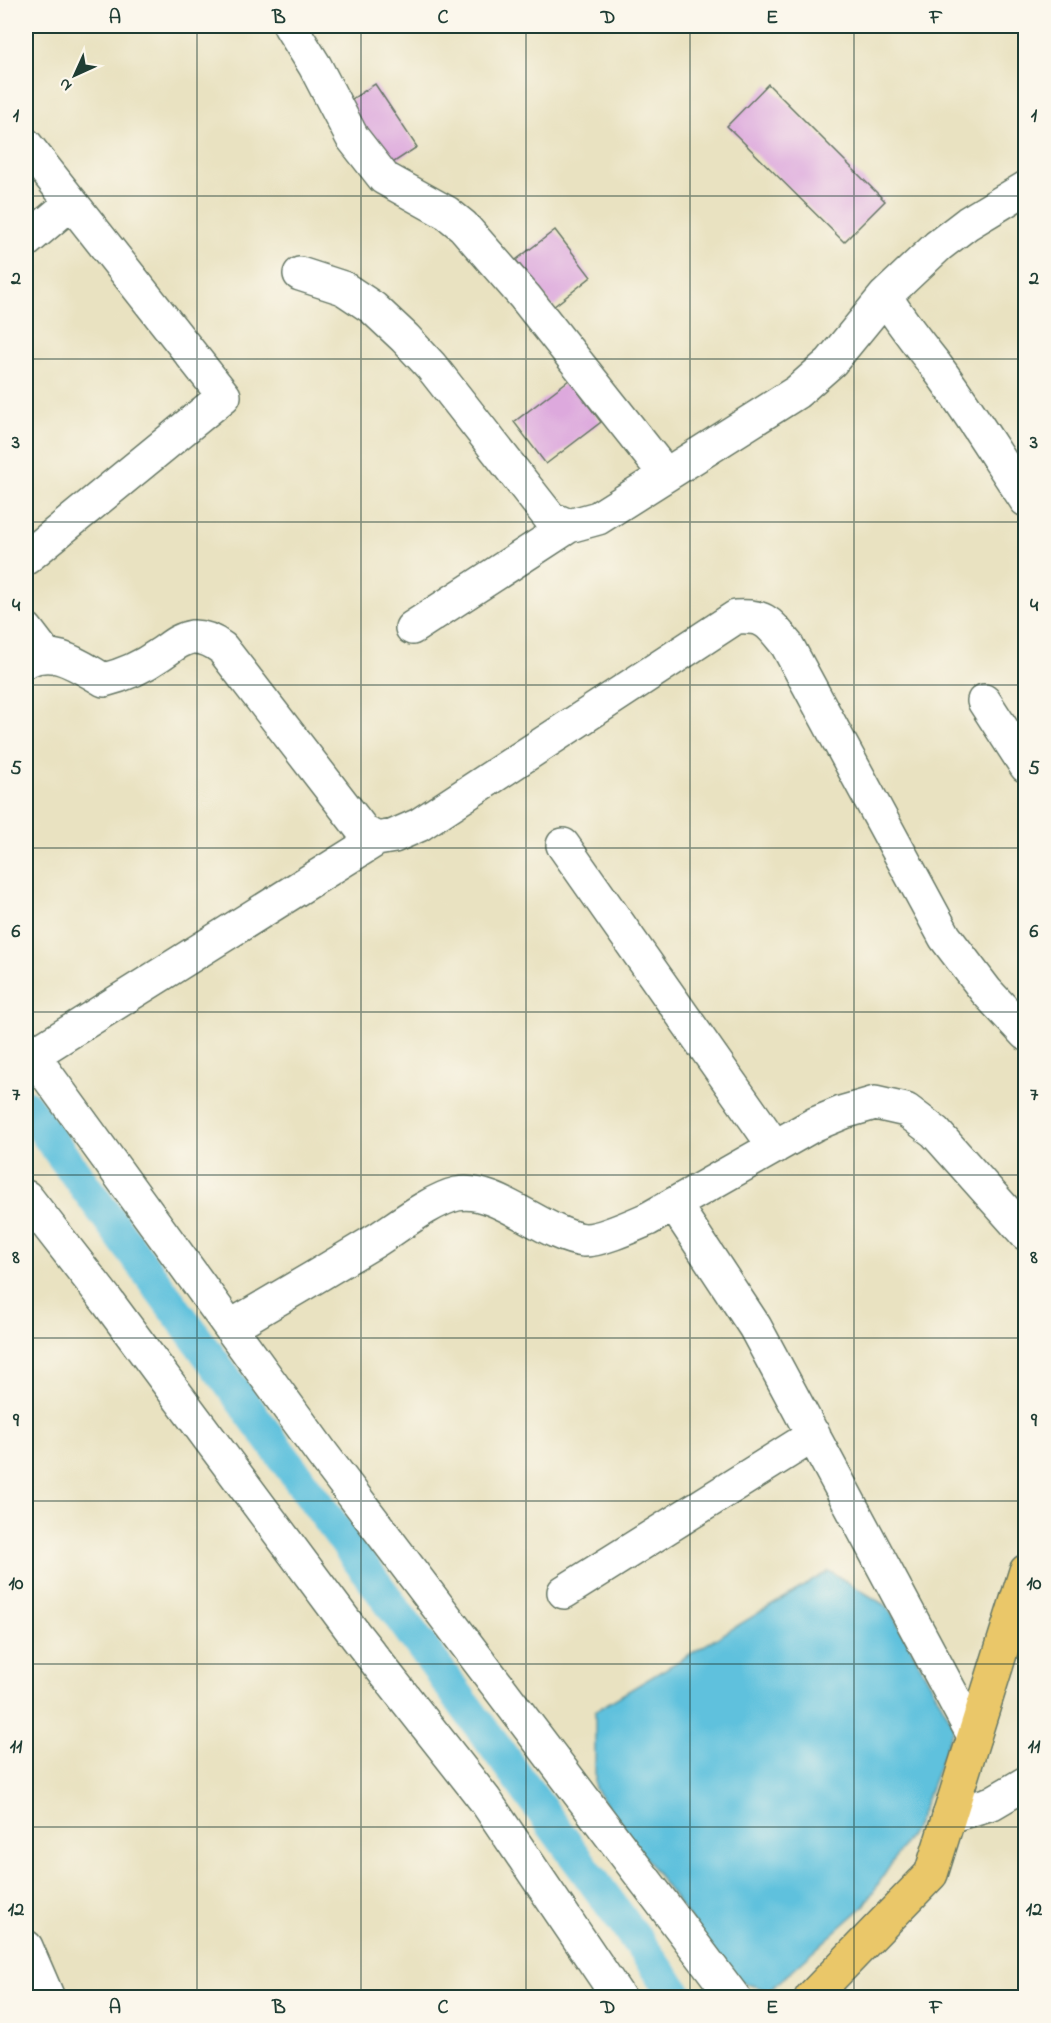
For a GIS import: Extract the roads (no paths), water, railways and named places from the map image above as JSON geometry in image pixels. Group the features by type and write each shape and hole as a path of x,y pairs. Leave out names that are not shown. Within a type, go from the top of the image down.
{"main road":[{"path":"811,1998 931,1874 1026,1571"}],"street":[{"path":"290,26 315,66 352,137 384,178 447,213 463,226 525,297 666,475"},
{"path":"26,145 224,396 26,558"},
{"path":"412,628 570,526 598,518 805,386 831,362 885,296 938,246 968,223 1026,188"},
{"path":"26,241 71,203"},
{"path":"300,274 343,288 373,308 397,330 431,366 550,518 570,526"},
{"path":"885,296 903,325 966,408 1026,500"},
{"path":"734,1998 323,1455 29,1051 377,839 393,836 419,825 736,617 747,616 768,621 787,645 945,937 986,991 1026,1034"},
{"path":"26,629 35,658 69,660 104,680 124,675 175,643 192,637 211,639 222,648 364,832 377,839"},
{"path":"984,701 1026,766"},
{"path":"563,845 775,1147"},
{"path":"230,1327 437,1202 458,1194 483,1194 557,1232 586,1240 621,1231 648,1219 815,1124 844,1112 875,1104 906,1110 935,1132 1026,1234"},
{"path":"26,1197 107,1300 356,1636 485,1800 619,1998"},
{"path":"674,1204 755,1327 974,1736"},
{"path":"564,1592 814,1436"},
{"path":"949,1816 992,1803 1026,1783"},
{"path":"26,1947 48,1998"}],"water":[{"path":"829,1571 888,1607 954,1726 917,1824 864,1906 769,1991 734,1979 595,1789 595,1711"}],"waterway":[{"path":"26,1106 679,1998"}]}
